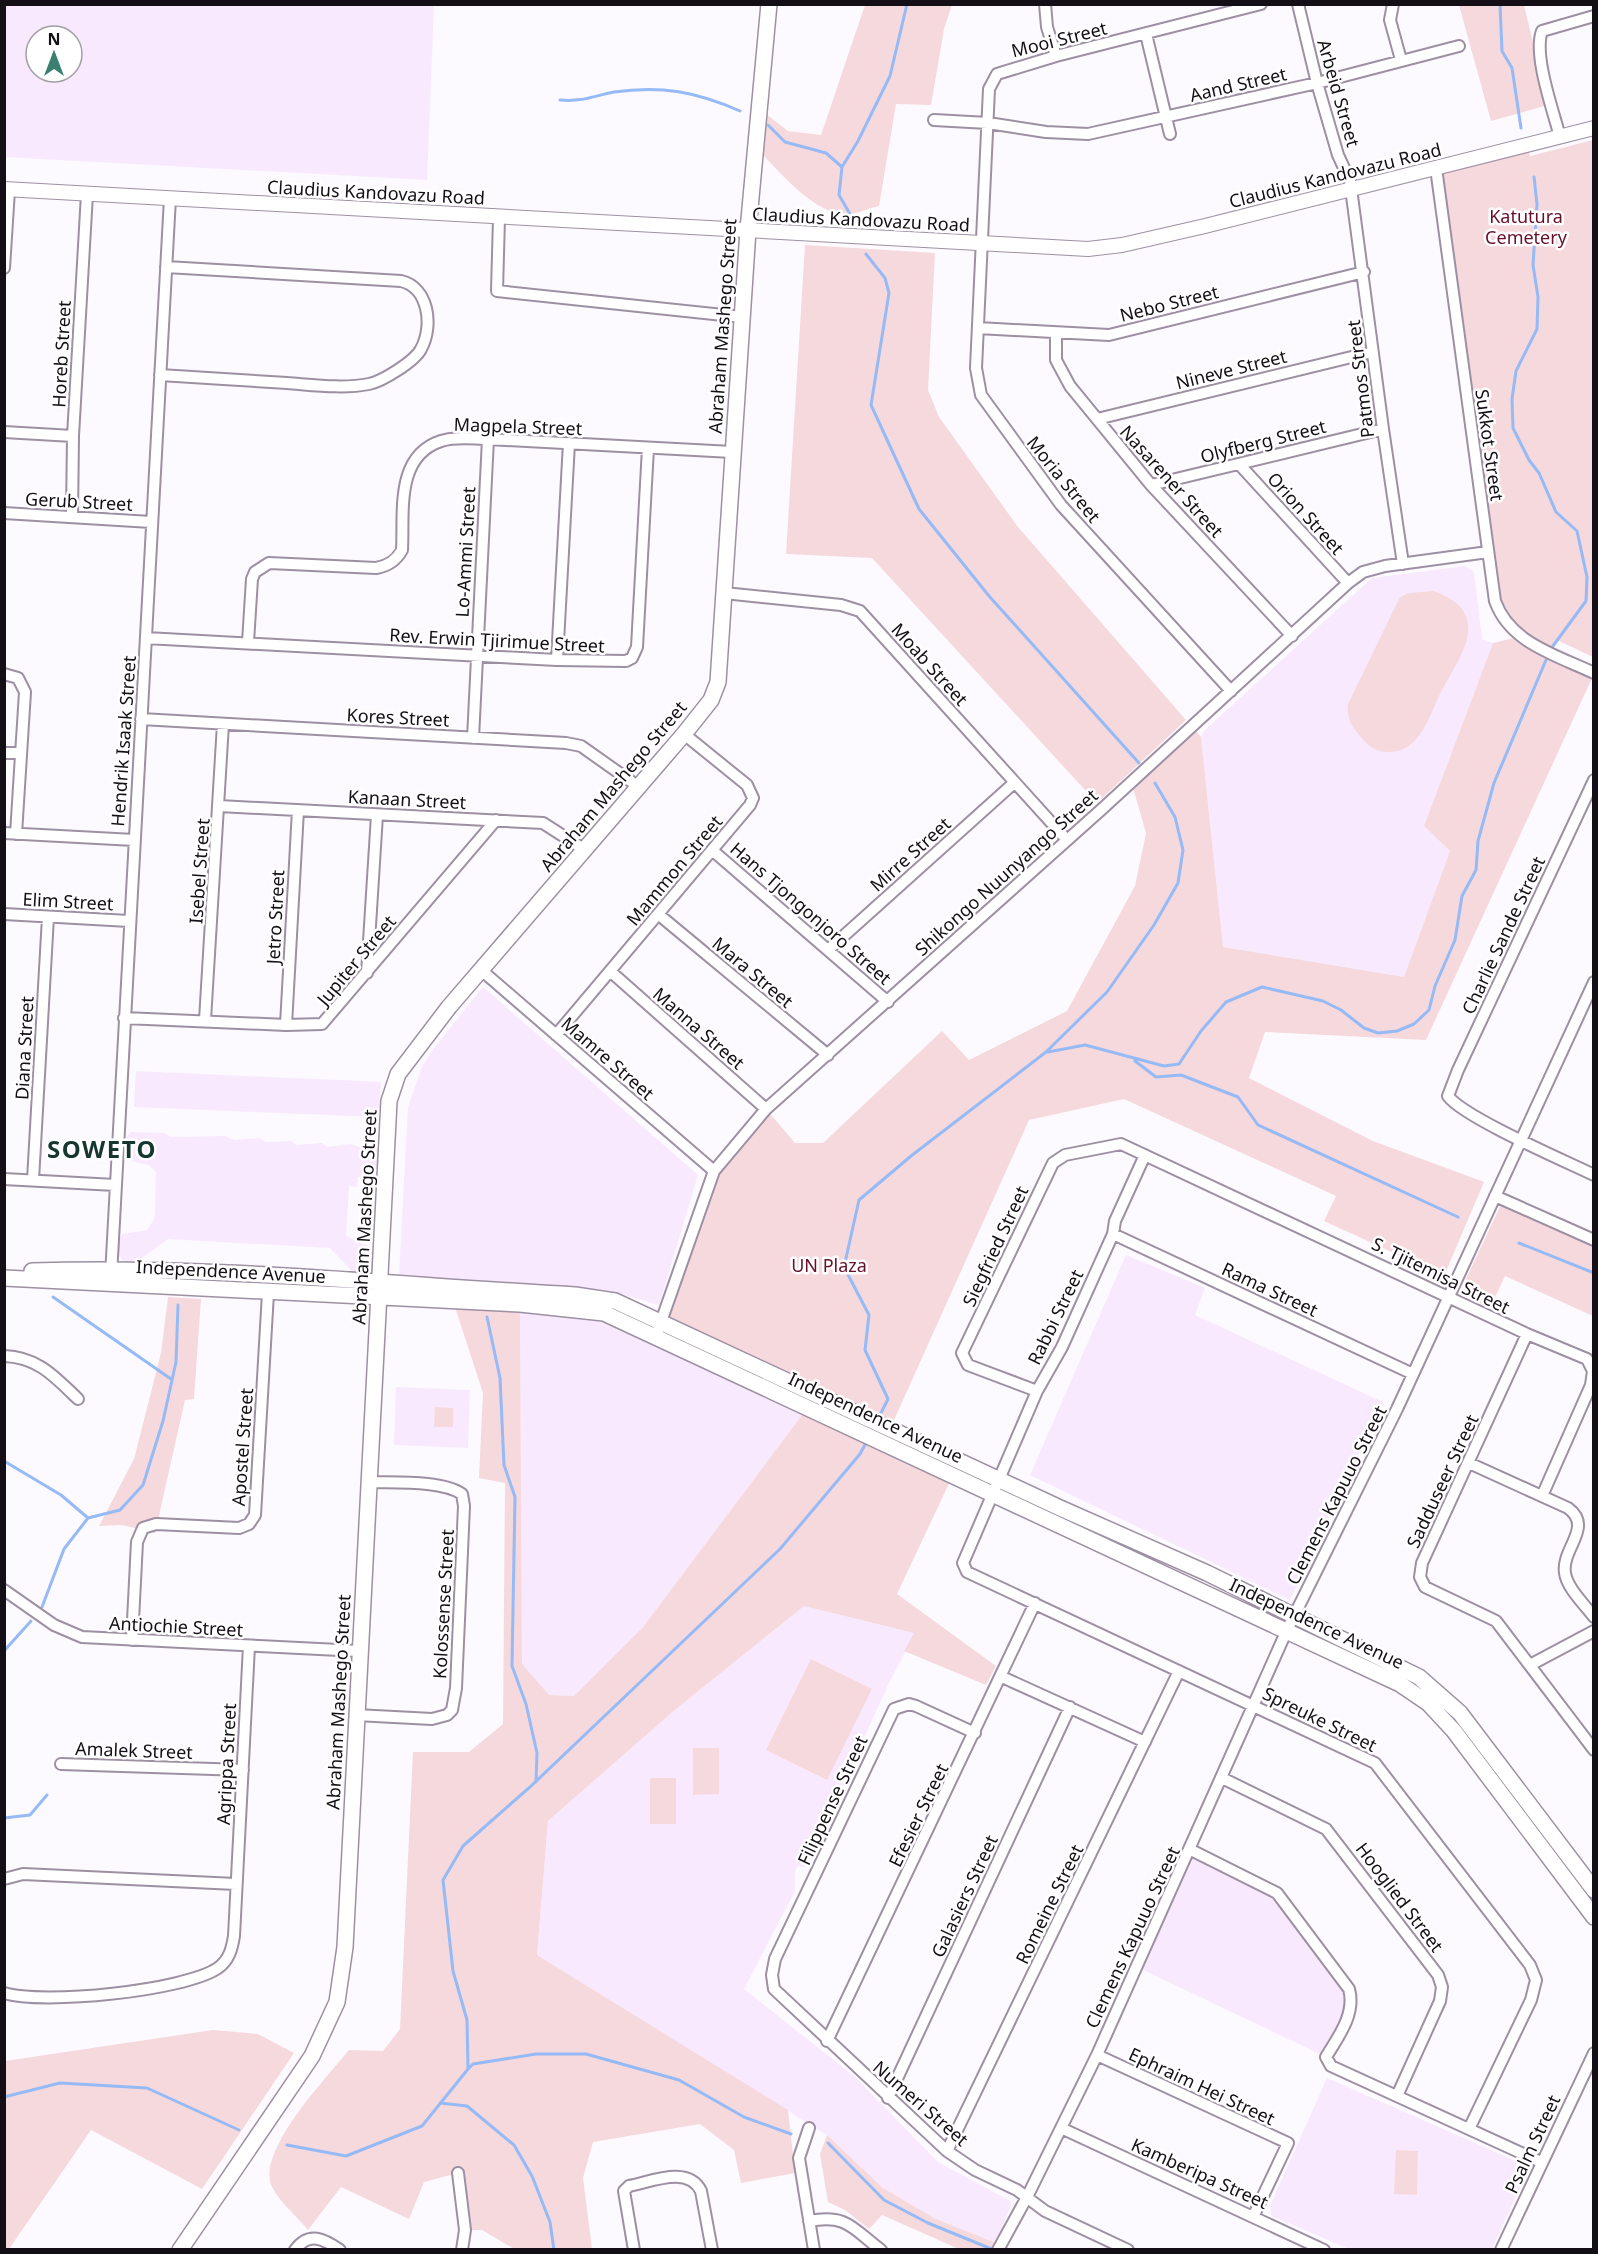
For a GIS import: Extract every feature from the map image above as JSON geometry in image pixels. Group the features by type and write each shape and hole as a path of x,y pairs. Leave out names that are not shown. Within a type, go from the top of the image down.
{"main road":[{"name":"Abraham Mashego Street","path":"180,2250 312,2056 333,2012 341,1982 345,1947 359,1651 381,1290 389,1101 398,1074 480,969 684,734 711,700 718,682 748,230 769,4"},
{"name":"Independence Avenue","path":"4,1272 604,1298 658,1329 997,1487 1400,1684 1428,1703 1454,1731 1593,1917"},
{"name":"Independence Avenue","path":"4,1278 111,1277 189,1281 262,1293 381,1290"},
{"name":"Independence Avenue","path":"997,1487 1207,1573 1408,1671 1446,1698 1460,1713 1593,1890"}],"street":[{"path":"1045,4 1047,27 1056,56"},
{"name":"Mooi Street","path":"983,244 989,88 997,74 1056,56 1261,4"},
{"name":"Arbeid Street","path":"1298,4 1317,83 1338,155 1352,189"},
{"path":"1393,4 1389,20 1401,60"},
{"path":"1560,137 1542,63 1539,38 1542,31 1593,16"},
{"path":"1146,34 1170,134"},
{"name":"Aand Street","path":"934,120 988,123 1046,132 1088,134 1317,83 1459,46"},
{"name":"Claudius Kandovazu Road","path":"7,190 983,244 1100,248 1165,235 1593,128"},
{"name":"Sukkot Street","path":"1436,168 1495,601 1507,626 1521,638 1593,673"},
{"name":"Patmos Street","path":"1352,189 1364,272 1372,352 1403,564"},
{"path":"4,268 7,190"},
{"name":"Horeb Street","path":"72,517 73,436 87,194"},
{"name":"Hendrik Isaak Street","path":"111,1277 151,522 171,198"},
{"path":"499,218 497,291 742,317"},
{"name":"Moria Street","path":"983,244 977,386 1005,431 1061,505 1232,691"},
{"path":"160,375 338,386 371,384 409,363 416,356 422,348 427,319 421,292 411,283 401,281 166,267"},
{"name":"Nebo Street","path":"978,328 1109,335 1364,272"},
{"name":"Nasarener Street","path":"1056,333 1056,360 1059,368 1096,418 1151,485 1292,636"},
{"name":"Nineve Street","path":"1096,418 1372,352"},
{"name":"Olyfberg Street","path":"1151,485 1383,429"},
{"path":"4,432 73,436"},
{"name":"Magpela Street","path":"248,642 251,587 255,572 269,563 376,568 386,566 398,557 402,550 407,470 414,461 441,441 454,438 488,439 732,452"},
{"name":"Lo-Ammi Street","path":"473,738 488,439"},
{"path":"557,660 569,443"},
{"name":"Rev. Erwin Tjirimue Street","path":"146,638 626,662 635,653 648,448"},
{"name":"Orion Street","path":"1239,464 1348,583"},
{"name":"Gerub Street","path":"4,513 151,522"},
{"name":"Shikongo Nuunyango Street","path":"658,1329 714,1171 766,1109 888,1002 1348,583 1372,568 1488,552"},
{"name":"Moab Street","path":"724,593 841,605 860,611 1067,840"},
{"path":"4,674 18,678 25,692 21,753 10,833 134,840"},
{"name":"Kores Street","path":"141,719 575,744 639,787"},
{"name":"Isebel Street","path":"206,1020 223,724"},
{"name":"Mammon Street","path":"556,1035 747,810 753,798 751,790 684,734"},
{"path":"4,753 21,753"},
{"name":"Charlie Sande Street","path":"1521,1140 1453,1103 1448,1096 1449,1089 1593,780"},
{"name":"Mirre Street","path":"828,950 1014,783"},
{"name":"Kanaan Street","path":"219,806 547,824 585,850"},
{"name":"Jetro Street","path":"286,1025 298,810"},
{"path":"367,974 377,815"},
{"name":"Jupiter Street","path":"124,1018 286,1025 322,1024 496,820"},
{"name":"Hans Tjongonjoro Street","path":"712,850 888,1002"},
{"name":"Elim Street","path":"4,914 129,921"},
{"name":"Mara Street","path":"658,914 828,1055"},
{"name":"Diana Street","path":"33,1180 48,917"},
{"name":"Mamre Street","path":"480,969 714,1171"},
{"name":"Manna Street","path":"610,971 766,1109"},
{"name":"Clemens Kapuuo Street","path":"998,2250 1027,2197 1097,2055 1191,1850 1287,1630 1413,1374 1593,982"},
{"path":"1521,1140 1593,1175"},
{"name":"Siegfried Street","path":"1037,1391 968,1365 962,1353 1053,1163 1065,1155 1116,1144 1145,1155"},
{"name":"Rabbi Street","path":"997,1487 1037,1391 1062,1347 1113,1234 1115,1221 1145,1155"},
{"name":"S. Tjitemisa Street","path":"1145,1155 1590,1362 1593,1371 1591,1385 1542,1496"},
{"path":"4,1179 115,1185"},
{"path":"1495,1196 1593,1240"},
{"name":"Rama Street","path":"1113,1234 1413,1374"},
{"name":"Apostel Street","path":"132,1640 137,1542 143,1528 156,1524 239,1528 249,1524 255,1515 262,1293"},
{"name":"Sadduseer Street","path":"1527,1334 1422,1563 1420,1577 1425,1587 1491,1618 1530,1665 1593,1750"},
{"path":"4,1356 18,1356 41,1365 78,1399"},
{"path":"1469,1463 1568,1508 1577,1516 1580,1525 1565,1564 1565,1575 1593,1617"},
{"name":"Kolossense Street","path":"356,1715 439,1719 452,1710 456,1688 464,1506 462,1494 440,1486 369,1482"},
{"name":"Spreuke Street","path":"997,1487 963,1563 967,1572 1255,1706 1379,1767 1534,1973 1535,1989 1531,2000 1469,2129"},
{"name":"Antiochie Street","path":"4,1590 41,1617 72,1635 359,1651"},
{"name":"Efesier Street","path":"827,2041 1002,1677 1035,1603"},
{"path":"1530,1665 1593,1631"},
{"name":"Agrippa Street","path":"4,1993 84,1995 133,1992 210,1972 226,1960 232,1950 249,1646"},
{"name":"Romeine Street","path":"947,2151 1179,1671"},
{"path":"1002,1677 1145,1742"},
{"name":"Filippense Street","path":"774,1989 772,1975 775,1959 894,1709 909,1704 916,1706 975,1733"},
{"name":"Galasiers Street","path":"888,2098 1070,1707"},
{"name":"Amalek Street","path":"61,1764 243,1770"},
{"name":"Hooglied Street","path":"1222,1778 1326,1829 1438,1975 1442,1987 1440,2001 1398,2096"},
{"path":"1191,1850 1269,1887 1281,1897 1351,1995 1348,2015 1326,2061 1541,2162"},
{"path":"4,1879 22,1875 236,1884"},
{"name":"Numeri Street","path":"774,1989 947,2151 975,2170 1027,2197 1051,2214 1128,2250"},
{"name":"Psalm Street","path":"1501,2250 1593,2053"},
{"name":"Ephraim Hei Street","path":"1097,2055 1288,2143 1254,2215"},
{"path":"809,2128 799,2158 814,2250"},
{"name":"Kamberipa Street","path":"1061,2128 1254,2215 1324,2250"},
{"path":"458,2173 465,2230 462,2250"},
{"path":"634,2250 624,2191 628,2186 677,2177 689,2177 697,2182 701,2191 712,2250"},
{"path":"809,2221 829,2218 842,2220 881,2250"},
{"path":"296,2250 304,2241 315,2238 324,2240 340,2250"}],"shaded area":[{"path":"4,5 434,5 427,180 5,157"},
{"path":"1465,566 1474,572 1482,639 1493,643 1424,826 1450,851 1404,977 1223,947 1201,737 1205,730 1372,578"},
{"path":"483,987 698,1175 659,1305 607,1290 399,1276 408,1107 422,1067 434,1048"},
{"path":"136,1071 381,1082 379,1117 134,1107"},
{"path":"131,1132 165,1133 171,1137 225,1136 234,1140 259,1138 266,1142 291,1141 296,1145 322,1143 327,1147 350,1144 375,1147 381,1151 381,1170 373,1176 358,1177 357,1187 349,1186 346,1236 370,1247 373,1252 372,1272 368,1276 355,1274 330,1248 168,1239 138,1261 128,1263 122,1260 117,1250 119,1239 123,1234 147,1230 155,1214 156,1172 149,1165 131,1161 124,1153 123,1141"},
{"path":"1126,1255 1205,1288 1195,1315 1383,1402 1290,1600 1030,1475"},
{"path":"520,1305 575,1309 808,1407 643,1627 574,1696 548,1695 522,1664"},
{"path":"396,1387 470,1390 468,1448 394,1445"},
{"path":"804,1606 915,1633 889,1683 805,1867 798,1866 795,1871 795,1891 744,1989 855,2077 938,2162 1012,2202 996,2243 936,2219 883,2188 827,2135 537,1955 548,1821 676,1709"},
{"path":"1191,1850 1274,1890 1351,2001 1326,2057 1137,1967"},
{"path":"1327,2078 1525,2165 1526,2174 1492,2249 1349,2249 1272,2216 1270,2206"}],"green space":[{"path":"865,5 952,5 944,29 931,105 896,104 879,206 852,214 839,214 826,210 802,193 761,153 766,114 788,131 821,135"},
{"path":"1459,5 1524,5 1548,105 1491,121"},
{"path":"1593,140 1593,657 1557,640 1550,650 1593,676 1426,1040 1265,1032 1249,1078 1373,1141 1484,1182 1444,1276 1324,1221 1336,1196 1124,1099 1029,1120 890,1429 661,1322 710,1178 766,1109 795,1143 823,1143 942,1031 969,1060 1067,1011 1135,886 1146,833 1131,781 1191,725 1201,737 1223,947 1404,977 1450,851 1424,826 1493,643 1518,637 1499,613 1436,168 1527,145 1530,156"},
{"path":"805,245 935,253 928,390 939,417 1018,527 1186,720 1097,803 872,558 786,554"},
{"path":"1433,591 1454,601 1465,614 1468,628 1464,647 1416,740 1399,751 1376,750 1369,746 1350,722 1348,704 1400,597 1409,593"},
{"path":"1503,1200 1593,1240 1593,1316 1505,1276 1490,1308 1470,1298 1466,1279"},
{"path":"168,1297 201,1299 194,1399 185,1400 155,1533 122,1525 99,1526 134,1459 161,1353"},
{"path":"453,1301 520,1305 522,1664 549,1695 574,1696 643,1627 808,1407 953,1475 897,1594 996,1666 986,1685 904,1651 914,1633 804,1606 676,1709 548,1821 537,1955 788,2110 795,2173 741,2183 734,2150 700,2124 593,2142 583,2178 592,2249 516,2250 482,2230 465,2230 458,2173 424,2182 409,2219 341,2187 308,2230 272,2187 270,2172 274,2154 283,2135 311,2096 349,2050 383,2051 400,2029 413,1752 469,1752 503,1724 505,1483 479,1478 483,1393"},
{"path":"435,1407 453,1408 453,1427 434,1427"},
{"path":"811,1659 872,1689 827,1780 766,1750"},
{"path":"693,1748 719,1748 719,1794 693,1795"},
{"path":"650,1778 676,1778 676,1824 650,1824"},
{"path":"213,2030 258,2034 294,2053 202,2189 91,2130 9,2249 5,2249 5,2061"},
{"path":"827,2135 883,2188 936,2219 996,2243 992,2249 959,2249 882,2215 869,2229 845,2210 828,2202 820,2154"},
{"path":"1396,2150 1418,2151 1417,2195 1394,2194"}],"waterway":[{"path":"850,214 839,195 842,167 858,141 890,76 907,4"},
{"path":"1500,4 1502,51 1512,68 1521,128"},
{"path":"560,100 647,89 694,95 740,111"},
{"path":"768,125 785,142 826,153 842,167"},
{"path":"1534,177 1537,204 1533,265 1538,297 1537,329 1516,371 1512,399 1513,428 1529,460 1539,473 1556,512 1577,531 1587,577 1586,601 1550,650"},
{"path":"866,254 885,278 889,293 871,405 919,509 989,596 1139,763"},
{"path":"1048,1052 1085,1045 1164,1066 1179,1064 1201,1031 1226,1002 1262,987 1323,1001 1341,1010 1364,1028 1378,1033 1397,1031 1414,1024 1429,1010 1435,986 1455,940 1462,896 1476,870 1478,841 1494,783 1546,660"},
{"path":"878,1419 888,1399 865,1350 869,1315 844,1267 859,1200 911,1156 1046,1052 1107,992 1154,925 1178,883 1183,850 1175,817 1155,783"},
{"path":"1135,1061 1156,1077 1181,1075 1238,1097 1258,1125 1458,1217"},
{"path":"1519,1243 1594,1273"},
{"path":"53,1297 171,1379"},
{"path":"42,1607 64,1549 88,1518 120,1510 143,1485 163,1421 176,1362 178,1305"},
{"path":"487,1317 500,1378 504,1465 515,1497 512,1666 526,1704 537,1753 536,1782"},
{"path":"287,2145 346,2156 422,2126 468,2069 467,2020 453,1971 443,1880 463,1846 530,1787 780,1549 860,1454 867,1441"},
{"path":"4,1461 61,1495 88,1518"},
{"path":"4,1651 31,1621"},
{"path":"4,1818 30,1815 47,1795"},
{"path":"468,2069 473,2064 536,2054 586,2054 679,2080 744,2117 791,2134"},
{"path":"4,2097 60,2083 147,2088 239,2130"},
{"path":"440,2103 467,2106 514,2145 532,2176 550,2222 554,2250"},
{"path":"828,2143 884,2200 928,2223 994,2250"}],"district":[{"name":"SOWETO","path":"102,1148"}],"park label":[{"name":"Katutura Cemetery","path":"1526,226"},
{"name":"UN Plaza","path":"829,1265"}]}
